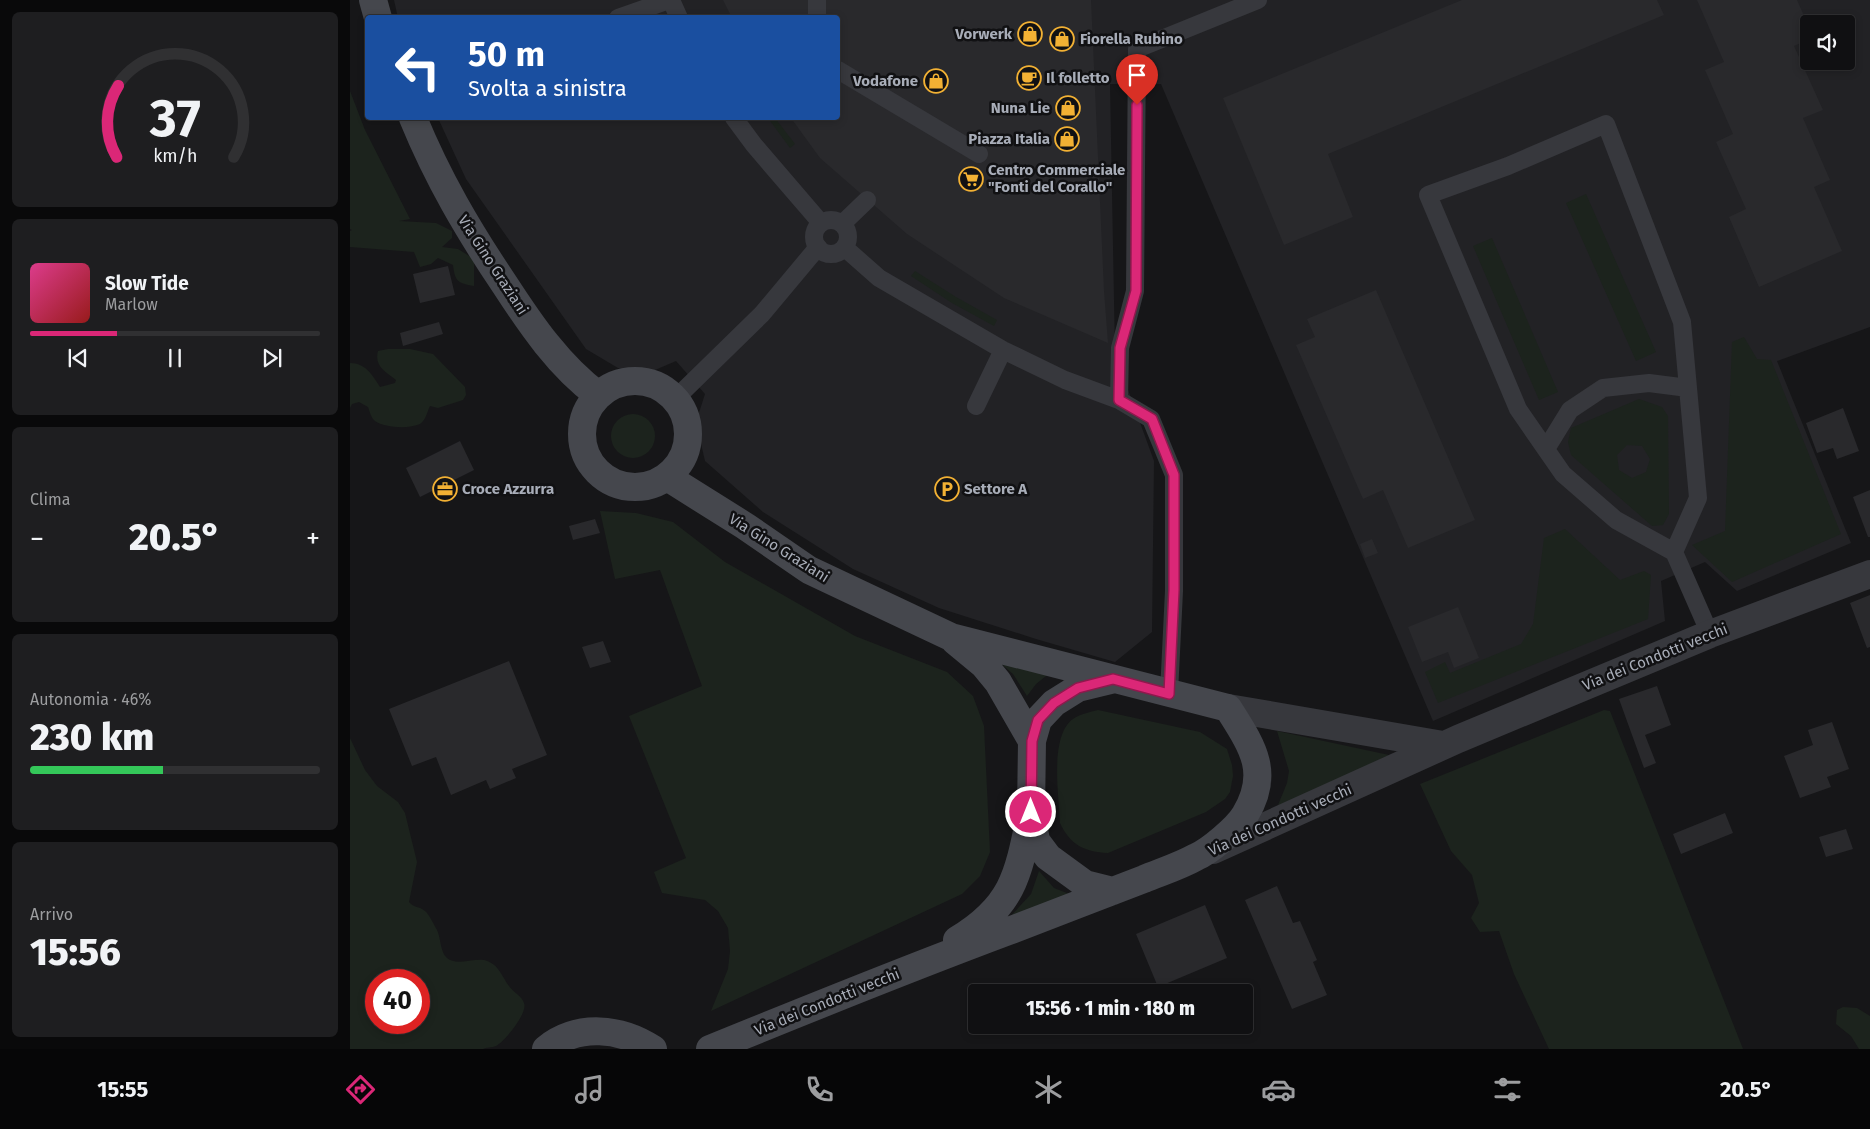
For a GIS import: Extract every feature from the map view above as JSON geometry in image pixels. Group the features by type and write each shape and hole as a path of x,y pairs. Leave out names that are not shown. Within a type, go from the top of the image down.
{"street":[{"path":"373,0 377,15"},
{"name":"Via Gino Graziani","path":"414,120 457,209 533,328 568,369 598,396"},
{"path":"629,381 646,382 662,388 675,399 684,414 688,431 686,448 679,464 667,477 653,484 638,488 623,486 609,481 597,472 587,458 582,442 582,425 588,409 598,396 612,386 629,381"},
{"name":"Via Gino Graziani","path":"667,477 745,526 809,570 950,637 1228,708"},
{"name":"Via dei Condotti vecchi","path":"710,1049 915,966 1198,857 1443,745 1710,634 1870,574"},
{"name":"Via Gino Graziani","path":"950,637 984,665 998,682 1032,741"},
{"path":"1113,679 1078,688 1054,703 1038,720 1032,741 1031,812 1036,841 1048,857 1085,884 1113,891"},
{"path":"1228,708 1443,745"},
{"name":"Via dei Condotti vecchi","path":"1198,857 1232,830 1244,816 1254,797 1259,776 1254,756 1245,736 1228,708"},
{"name":"Via dei Condotti vecchi","path":"915,966 968,934 997,909 1008,894 1016,876 1023,853 1031,812"},
{"path":"546,1049 562,1039 577,1034 601,1031 625,1035 639,1040 653,1049"}],"lane":[{"path":"627,15 670,0 678,15"},
{"path":"817,0 817,15"},
{"path":"1119,400 1120,348 1136,291 1137,49 1258,0"},
{"path":"840,71 979,154"},
{"path":"735,120 754,145 821,223"},
{"path":"1674,552 1698,498 1682,322 1606,124 1508,166 1428,195 1518,409 1563,474 1616,520 1674,552 1710,634"},
{"path":"842,224 867,200"},
{"path":"832,220 842,224 846,228 848,238 845,248 841,251 826,254 815,243 815,232 821,223 832,220"},
{"path":"675,399 762,314 818,247"},
{"path":"845,248 880,278 1003,350 1065,380 1119,400 1152,419 1174,475 1174,590 1169,694"},
{"path":"976,406 1003,350"},
{"path":"1546,449 1570,410 1603,388 1648,383 1688,388"}],"shaded area":[{"path":"394,0 1870,0 1870,327 1777,361 1851,543 1737,591 1705,562 1661,581 1665,621 1433,721 1161,84 1110,84 1115,354 1154,461 1152,632 1115,662 939,608 853,569 763,512 705,461 696,422 705,394 676,361 648,373 618,368 586,349 466,179 439,120 840,120 840,15 397,15"},
{"path":"350,91 365,130 410,219 399,221 436,223 452,231 452,238 442,247 458,249 474,259 474,286 458,281 453,265 438,258 431,264 420,267 414,252 350,247 350,231 352,230 350,229"},
{"path":"769,120 777,120 795,144 790,148"},
{"path":"1586,194 1656,352 1636,361 1566,203"},
{"path":"1492,238 1558,392 1539,400 1473,246"},
{"path":"915,271 997,320 994,326 952,303 911,276"},
{"path":"1744,337 1757,359 1771,360 1841,534 1732,582 1692,545 1725,531 1732,342"},
{"path":"410,349 433,354 465,387 466,395 463,400 438,408 430,406 420,424 404,427 385,425 375,421 368,407 359,402 352,404 350,408 350,363 364,367 380,387 395,383 396,380 381,368 378,361 378,351"},
{"path":"1639,399 1662,407 1668,416 1669,514 1663,525 1652,526 1571,455 1568,442 1571,428","holes":["1627,445 1642,446 1650,459 1646,472 1632,478 1619,470 1617,455"]},
{"path":"629,414 637,414 649,420 655,436 649,452 637,458 629,458 617,452 611,440 611,432 617,420"},
{"path":"600,511 636,513 673,522 725,562 855,636 947,672 973,696 984,726 990,852 980,876 962,894 711,1011 728,969 730,951 728,928 718,911 705,900 662,893 654,872 686,858 629,716 702,686 660,570 615,579"},
{"path":"1565,529 1620,580 1644,571 1651,575 1648,619 1438,703 1425,672 1445,662 1450,673 1521,644 1533,624 1544,538"},
{"path":"991,655 1051,672 1036,684 1027,696 1013,674"},
{"path":"1098,710 1200,732 1227,749 1233,776 1230,792 1225,799 1206,812 1108,853 1092,851 1079,846 1068,837 1060,823 1057,783 1058,753 1066,727 1073,719 1082,714"},
{"path":"1604,710 1610,711 1743,1049 1549,1049 1514,974 1499,931 1480,932 1471,918 1479,903 1472,875 1451,851 1420,784"},
{"path":"1277,731 1389,755 1276,810 1287,783 1289,771"},
{"path":"350,738 365,770 377,786 398,802 405,813 417,862 409,902 423,909 428,915 437,930 443,952 447,958 460,962 484,960 493,964 524,1003 523,1013 510,1033 496,1046 483,1049 350,1049"},
{"path":"1039,871 1054,888 1072,895 1008,919 1031,894"},
{"path":"1843,1007 1857,1008 1870,1016 1870,1049 1859,1049 1851,1036 1836,1024 1837,1010"}],"building":[{"name":"Centro Commerciale \"Fonti del Corallo\"","path":"723,0 1091,0 1108,343 1004,298 907,234 820,158 792,120 840,120 840,15 730,15"},
{"path":"1462,0 1657,0 1664,15 1328,154 1353,217 1284,245 1223,98"},
{"path":"1697,0 1797,0 1804,15 1800,15 1800,43 1794,46 1800,59 1800,70 1805,70 1823,110 1803,118 1830,180 1814,187 1842,251 1759,287 1729,217 1746,209 1716,142 1733,134 1705,70 1724,62"},
{"path":"448,266 455,295 420,303 413,274"},
{"path":"1376,290 1475,520 1408,548 1383,490 1363,499 1296,345 1315,337 1307,319"},
{"path":"439,322 443,334 403,346 400,333"},
{"path":"1843,408 1859,451 1837,459 1833,448 1817,453 1806,423"},
{"path":"460,441 474,470 420,497 406,468"},
{"path":"1870,490 1870,537 1868,537 1853,497"},
{"path":"595,519 600,533 573,540 569,526"},
{"path":"1372,539 1378,553 1365,558 1360,544"},
{"path":"1870,595 1870,647 1867,648 1850,603"},
{"path":"1458,607 1479,658 1454,668 1448,652 1422,662 1408,627"},
{"path":"603,641 611,662 590,668 582,647"},
{"path":"509,661 547,755 512,769 516,778 490,789 486,780 451,795 436,757 412,766 389,709"},
{"path":"1657,686 1671,725 1645,735 1656,763 1644,768 1619,699"},
{"path":"1832,722 1849,769 1827,777 1831,787 1800,798 1784,756 1813,745 1808,730"},
{"path":"1725,813 1733,833 1681,854 1673,834"},
{"path":"1846,829 1853,849 1826,857 1819,837"},
{"path":"1277,886 1293,923 1300,921 1317,960 1313,962 1327,995 1292,1009 1245,900"},
{"path":"1205,905 1227,958 1165,984 1157,984 1136,934"}],"place":[{"name":"Vorwerk","path":"1030,34"},
{"name":"Fiorella Rubino","path":"1062,39"},
{"name":"Il folletto","path":"1029,78"},
{"name":"Vodafone","path":"936,81"},
{"name":"Nuna Lie","path":"1068,108"},
{"name":"Piazza Italia","path":"1067,139"},
{"name":"Centro Commerciale \"Fonti del Corallo\"","path":"971,179"},
{"name":"Croce Azzurra","path":"445,489"},
{"name":"Settore A","path":"947,489"}],"route":[{"path":"1031,812 1030,765 1032,741 1038,720 1054,703 1078,688 1113,679 1169,694 1174,590 1174,475 1152,419 1119,400 1120,348 1136,291 1137,105"}]}
